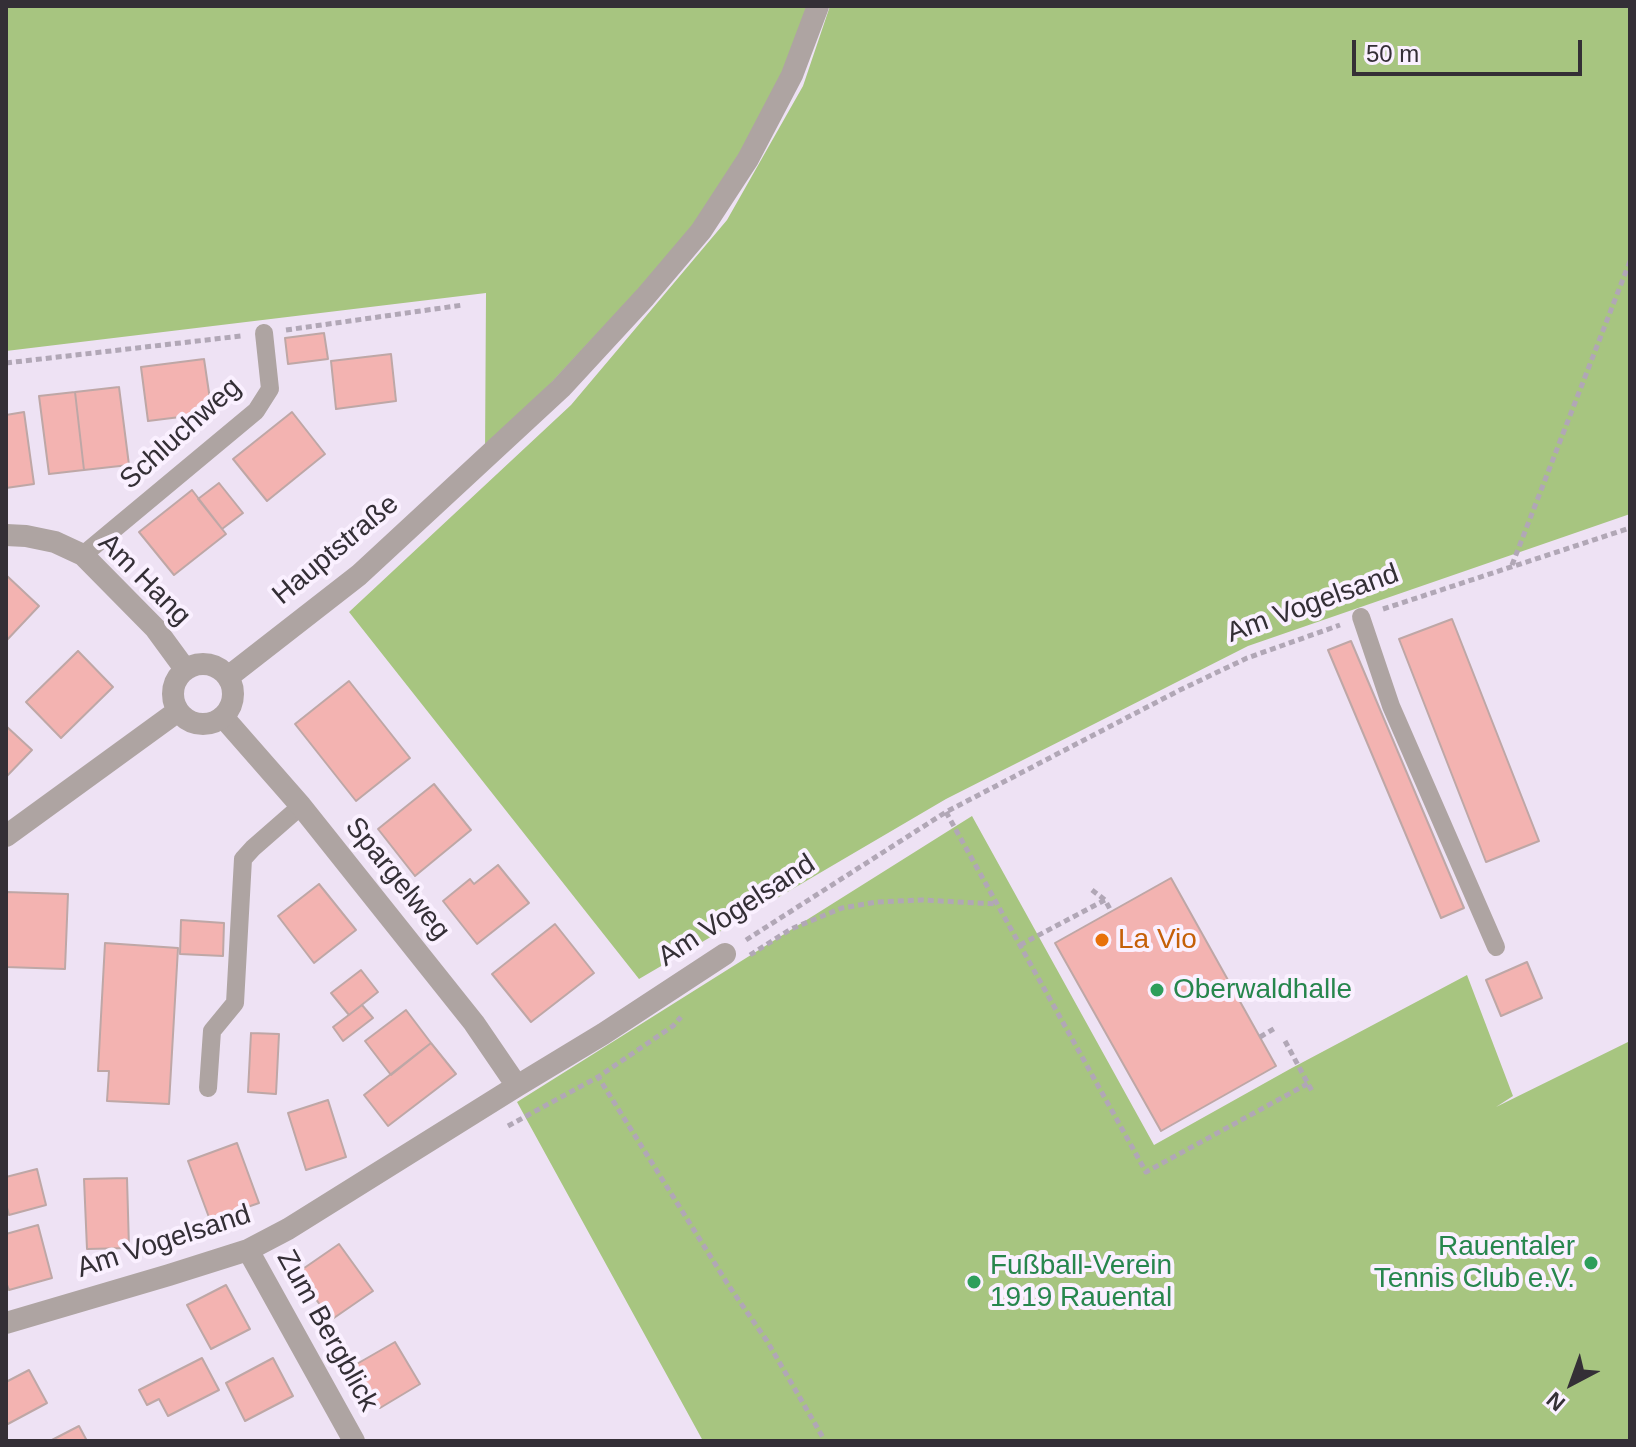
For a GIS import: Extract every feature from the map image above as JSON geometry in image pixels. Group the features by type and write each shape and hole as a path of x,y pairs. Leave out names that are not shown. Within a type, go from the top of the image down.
{"street":[{"name":"Hauptstraße","path":"228,677 359,575 561,388 645,297 701,231 748,159 792,75 818,6"},
{"name":"Am Hang","path":"6,535 55,542 83,555 155,628 185,669"},
{"path":"208,664 228,677 233,698 223,717 203,725 188,721 178,711 174,704 173,688 185,669 208,664"},
{"path":"6,836 178,711"},
{"name":"Spargelweg","path":"223,717 301,806 474,1023 517,1086"},
{"name":"Am Vogelsand","path":"6,1323 248,1250 288,1229 517,1086 732,958"},
{"name":"Zum Bergblick","path":"248,1250 354,1441"}],"lane":[{"name":"Schluchweg","path":"83,555 256,411 270,389 264,333"},
{"path":"1361,617 1391,706 1496,947"},
{"path":"208,1088 212,1031 235,1003 243,859 301,806"}],"path":[{"path":"1512,566 1630,261"},
{"path":"6,363 264,333 463,305"},
{"name":"Am Vogelsand","path":"732,958 946,812 1178,691 1247,658 1630,528"},
{"path":"946,812 1146,1172 1309,1083"},
{"path":"1092,890 1105,900 1111,911"},
{"path":"732,958 842,908 877,902 922,900 997,904"},
{"path":"1020,945 1105,900"},
{"path":"507,1126 598,1077 673,1026 683,1015"},
{"path":"1260,1037 1277,1027"},
{"path":"1285,1041 1313,1093"},
{"path":"580,1048 729,1286 767,1341 825,1441"}],"green space":[{"path":"6,6 807,6 795,45 754,130 686,238 485,454 486,293 6,351"},
{"path":"830,6 1630,6 1630,514 1248,646 946,799 639,979 349,612 571,405 727,220 803,86"},
{"path":"972,816 1154,1145 1467,975 1513,1096 1496,1107 1630,1041 1630,1441 703,1441 517,1102"}],"building":[{"path":"324,333 328,359 288,364 285,338"},
{"path":"391,354 396,401 336,409 331,361"},
{"path":"204,359 212,413 148,421 141,367"},
{"path":"119,387 129,465 84,470 75,392"},
{"path":"75,392 84,470 49,474 39,396"},
{"path":"24,412 34,484 6,488 6,415"},
{"path":"292,412 325,454 267,501 233,459"},
{"path":"219,483 243,513 222,529 198,499"},
{"path":"192,490 226,534 174,575 139,532"},
{"path":"6,575 39,606 6,641"},
{"path":"1452,619 1539,841 1486,862 1399,639"},
{"path":"1351,641 1464,908 1441,918 1328,650"},
{"path":"78,651 113,687 61,738 26,702"},
{"path":"349,681 410,758 356,801 295,724"},
{"path":"6,726 32,750 6,777"},
{"path":"434,784 471,830 415,876 378,829"},
{"path":"498,865 529,903 477,944 443,901 470,879 474,884"},
{"name":"Oberwaldhalle","path":"1171,878 1276,1066 1161,1131 1055,943"},
{"path":"319,884 356,930 314,963 278,916"},
{"path":"6,892 68,894 65,969 6,967"},
{"path":"181,920 224,923 223,956 180,954"},
{"path":"555,924 594,973 531,1022 492,974"},
{"path":"105,943 178,948 169,1104 107,1101 109,1071 98,1071"},
{"path":"1527,962 1542,998 1501,1016 1486,980"},
{"path":"361,970 378,992 349,1015 331,993"},
{"path":"362,1005 373,1018 343,1041 333,1027"},
{"path":"406,1010 431,1043 391,1075 365,1041"},
{"path":"251,1033 279,1034 276,1094 248,1092"},
{"path":"431,1043 456,1074 388,1126 364,1095"},
{"path":"328,1100 346,1157 306,1170 288,1113"},
{"path":"237,1143 259,1203 210,1220 188,1161"},
{"path":"37,1169 46,1205 9,1215 6,1177"},
{"path":"127,1178 129,1248 87,1249 84,1179"},
{"path":"38,1225 52,1278 9,1290 6,1282 6,1234"},
{"path":"339,1244 373,1291 331,1320 297,1273"},
{"path":"226,1285 250,1329 211,1349 187,1305"},
{"path":"395,1342 420,1384 380,1408 355,1365"},
{"path":"202,1358 219,1390 168,1416 159,1399 147,1405 139,1390"},
{"path":"273,1358 293,1396 245,1421 226,1383"},
{"path":"29,1370 47,1403 6,1425 6,1382"},
{"path":"79,1426 87,1441 50,1441"}],"place":[{"name":"La Vio","path":"1102,940"},
{"name":"Oberwaldhalle","path":"1157,990"},
{"name":"Rauentaler Tennis Club e.V.","path":"1591,1263"},
{"name":"Fußball-Verein 1919 Rauental","path":"974,1282"}]}
